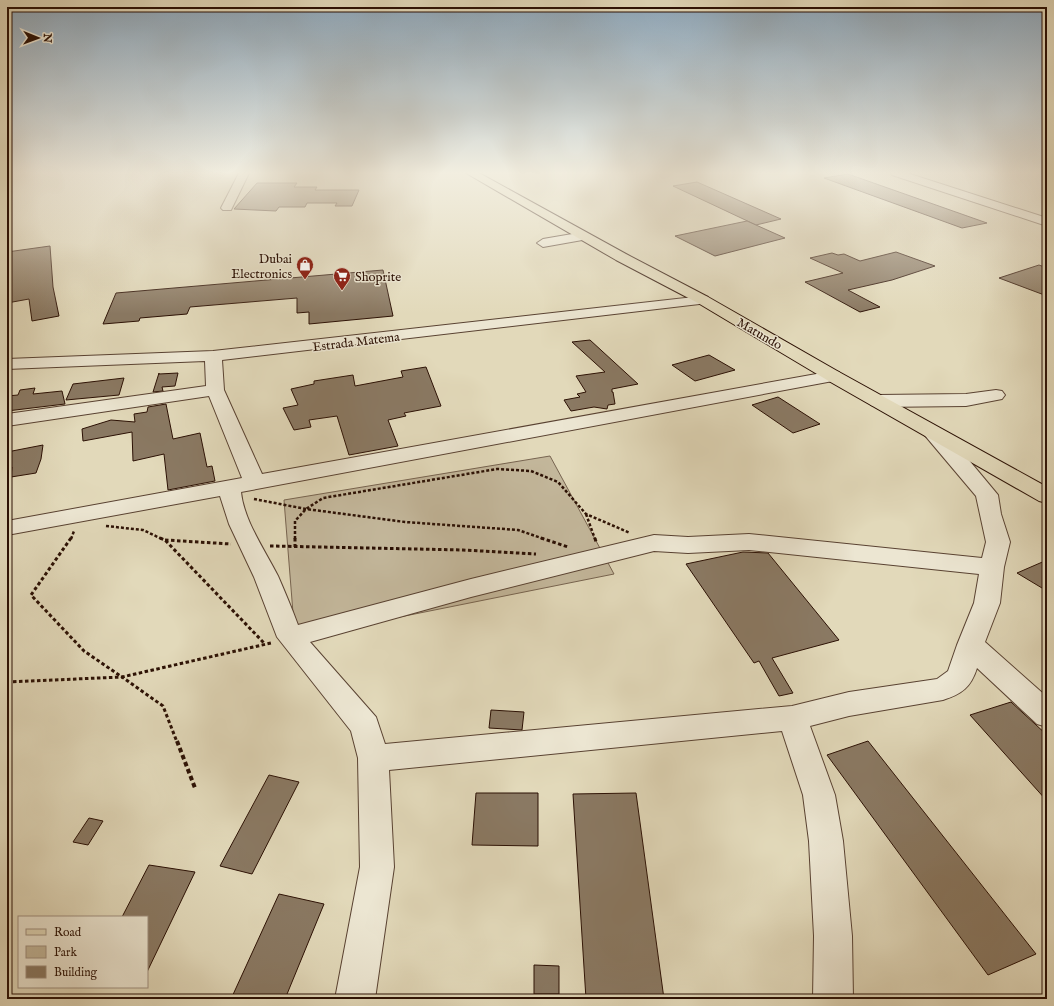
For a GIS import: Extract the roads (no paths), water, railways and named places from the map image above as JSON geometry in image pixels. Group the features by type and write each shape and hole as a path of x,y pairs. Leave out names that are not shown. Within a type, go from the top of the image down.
{"main road":[{"name":"Matundo","path":"555,220 703,300 832,376 1047,496"}],"street":[{"path":"543,243 584,236"},
{"name":"Estrada Matema","path":"7,364 213,356 703,300"},
{"path":"213,356 215,390 256,483"},
{"path":"7,528 230,491 256,483 832,376"},
{"path":"7,420 215,390"},
{"path":"878,401 966,400 996,395"},
{"path":"373,758 792,718 849,704 943,689 960,678 970,645 987,603 992,567 998,542 990,514 987,495 956,457 932,432"},
{"path":"230,491 250,545 266,576 277,641 364,726 373,758 377,867 355,999"},
{"path":"277,641 471,588 654,543 688,545 748,542 787,544 992,567"},
{"path":"970,645 1047,715"},
{"path":"792,718 819,795 826,841 833,936 833,999"}],"place":[{"name":"Dubai Electronics","path":"305,280"},
{"name":"Shoprite","path":"342,291"}]}
